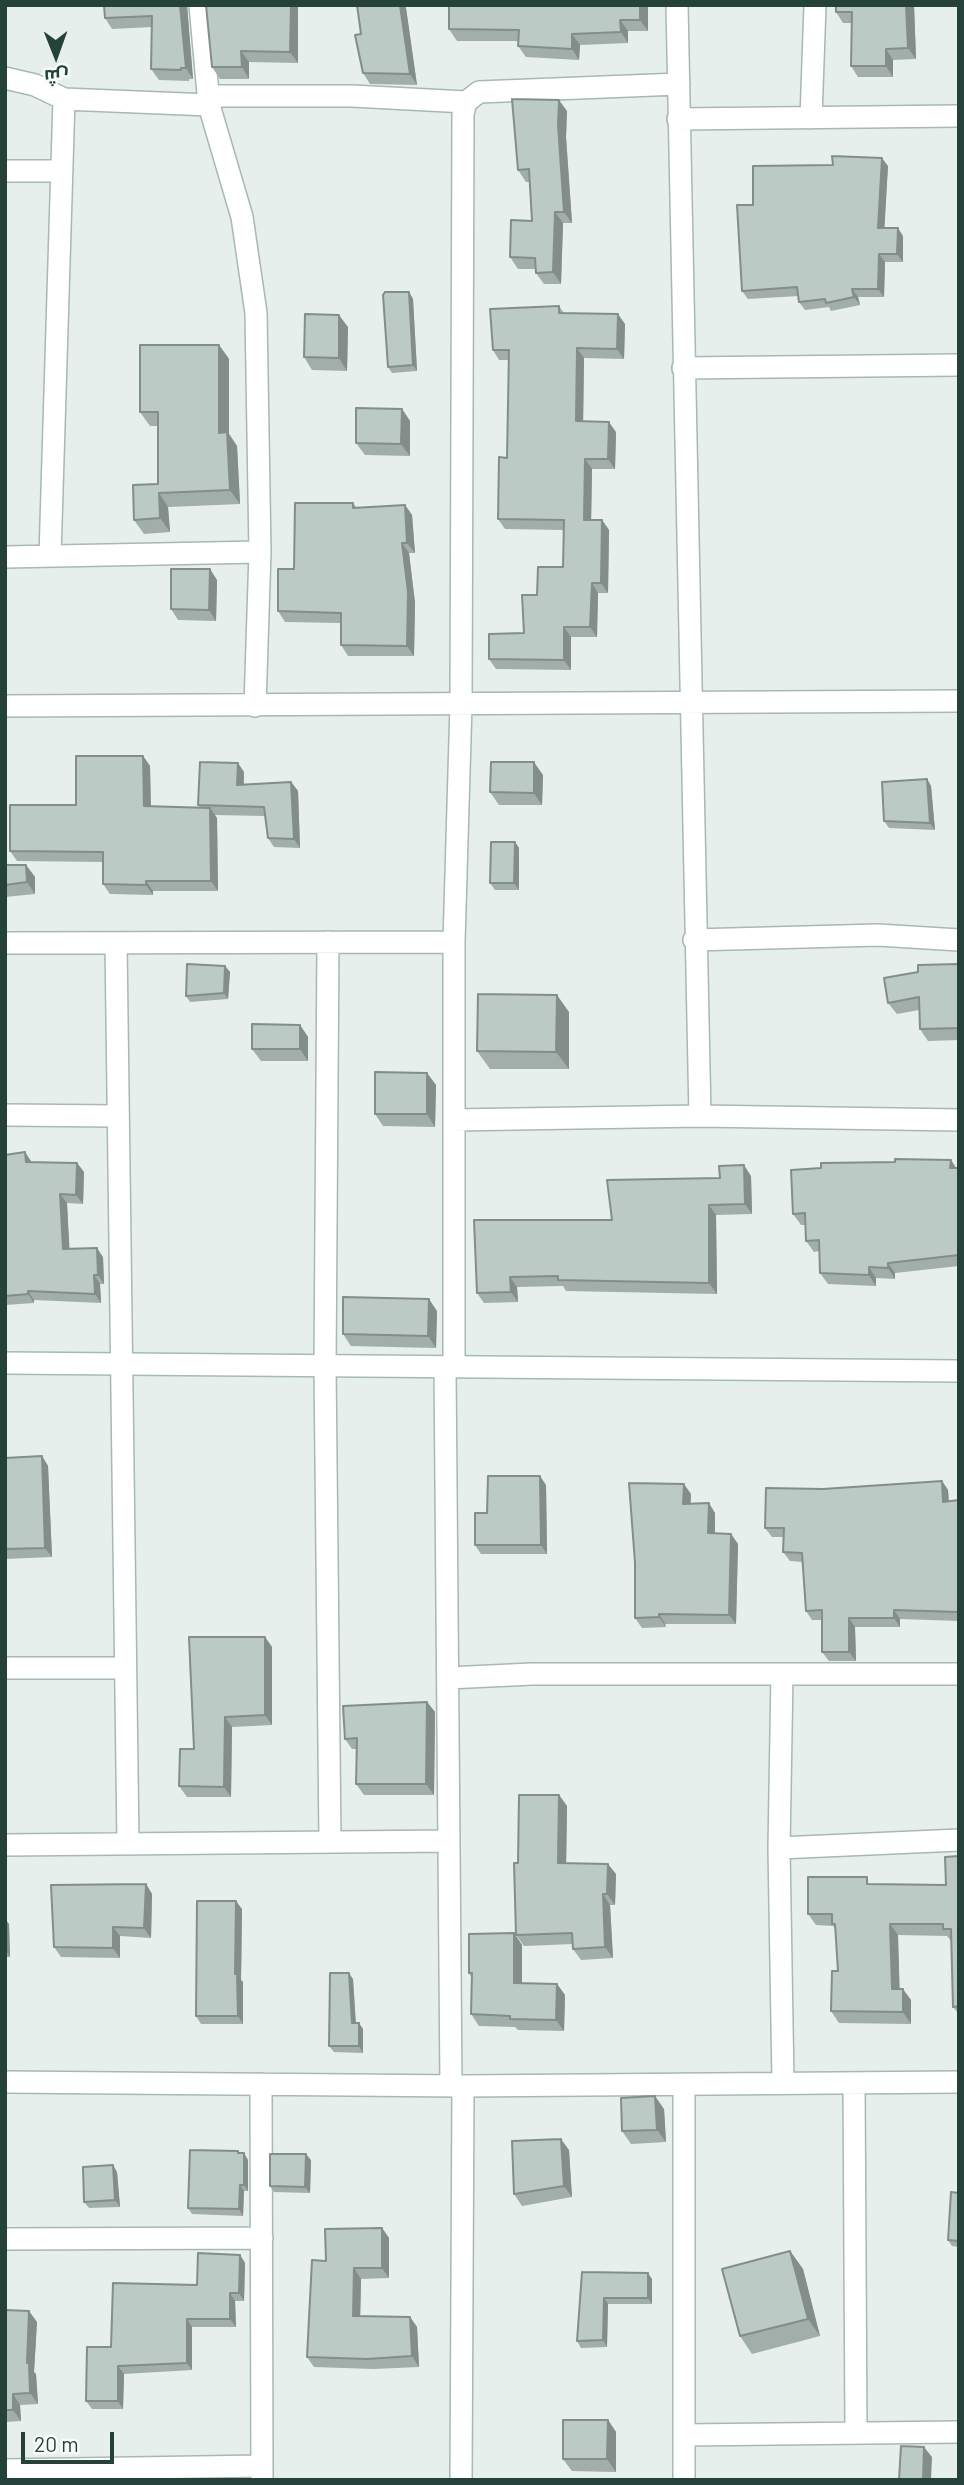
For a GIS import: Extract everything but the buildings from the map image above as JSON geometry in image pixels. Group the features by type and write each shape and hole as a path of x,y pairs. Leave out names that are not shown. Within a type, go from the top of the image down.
{"street":[{"path":"200,5 208,100 242,217 256,313 260,552 255,706"},
{"path":"677,5 699,1116"},
{"path":"811,118 815,5"},
{"path":"5,78 35,85 64,99 208,100 352,96 466,102"},
{"path":"461,2480 457,2086 449,1841 448,1678 454,942 461,705 463,114 466,102 479,92 678,83"},
{"path":"50,556 64,99"},
{"path":"678,119 959,116"},
{"path":"5,171 62,172"},
{"path":"684,368 959,365"},
{"path":"5,556 260,552"},
{"path":"5,706 959,701"},
{"path":"694,940 878,935 959,940"},
{"path":"328,942 325,1366 330,1842"},
{"path":"5,943 454,942"},
{"path":"116,943 128,1844"},
{"path":"5,1115 117,1116"},
{"path":"454,1120 699,1116 959,1120"},
{"path":"5,1363 959,1371"},
{"path":"5,1668 125,1668"},
{"path":"448,1678 532,1674 959,1674"},
{"path":"782,1674 779,1848 783,2083"},
{"path":"779,1848 959,1840"},
{"path":"5,1845 449,1841"},
{"path":"5,2081 457,2086 959,2082"},
{"path":"854,2083 856,2432"},
{"path":"5,2470 262,2473 261,2084"},
{"path":"684,2084 684,2480"},
{"path":"5,2239 262,2238"},
{"path":"685,2435 959,2432"}]}
